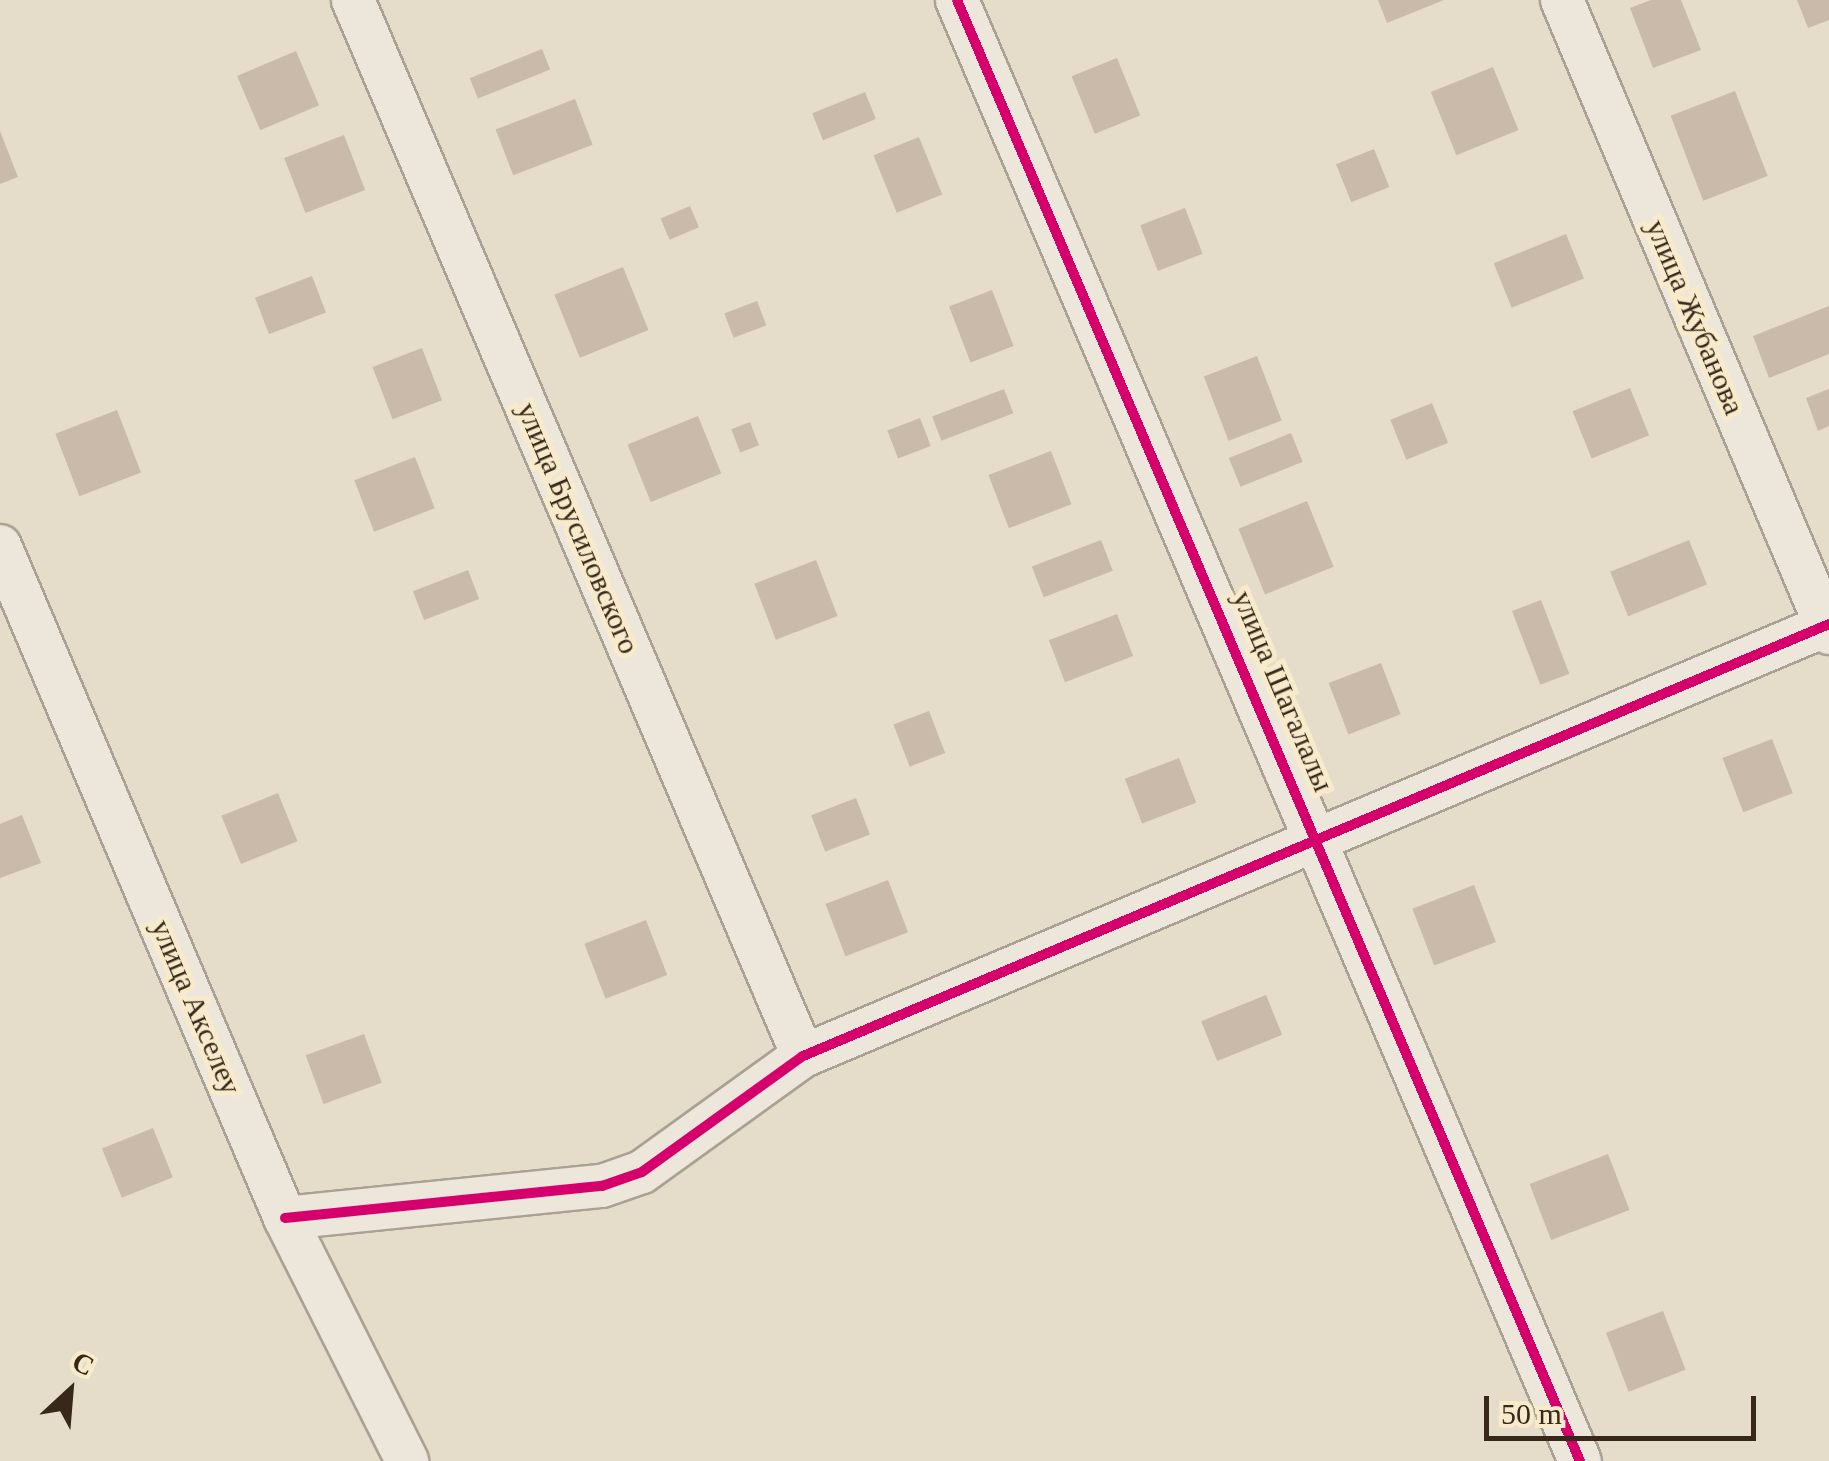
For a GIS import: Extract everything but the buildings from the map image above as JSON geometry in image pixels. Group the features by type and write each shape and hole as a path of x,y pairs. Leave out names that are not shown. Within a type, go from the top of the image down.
{"street":[{"name":"улица Брусиловского","path":"353,0 803,1056"},
{"name":"улица Шагалалы","path":"956,0 1319,838 1580,1461"},
{"name":"улица Жубанова","path":"1562,0 1828,628"},
{"name":"улица Акселеу","path":"0,546 285,1218 406,1461"},
{"path":"285,1218 602,1186 642,1172 803,1056 1828,628"}],"cycle path":[{"path":"957,0 1580,1461"},
{"path":"285,1218 602,1186 642,1172 803,1056 1829,624"}]}
